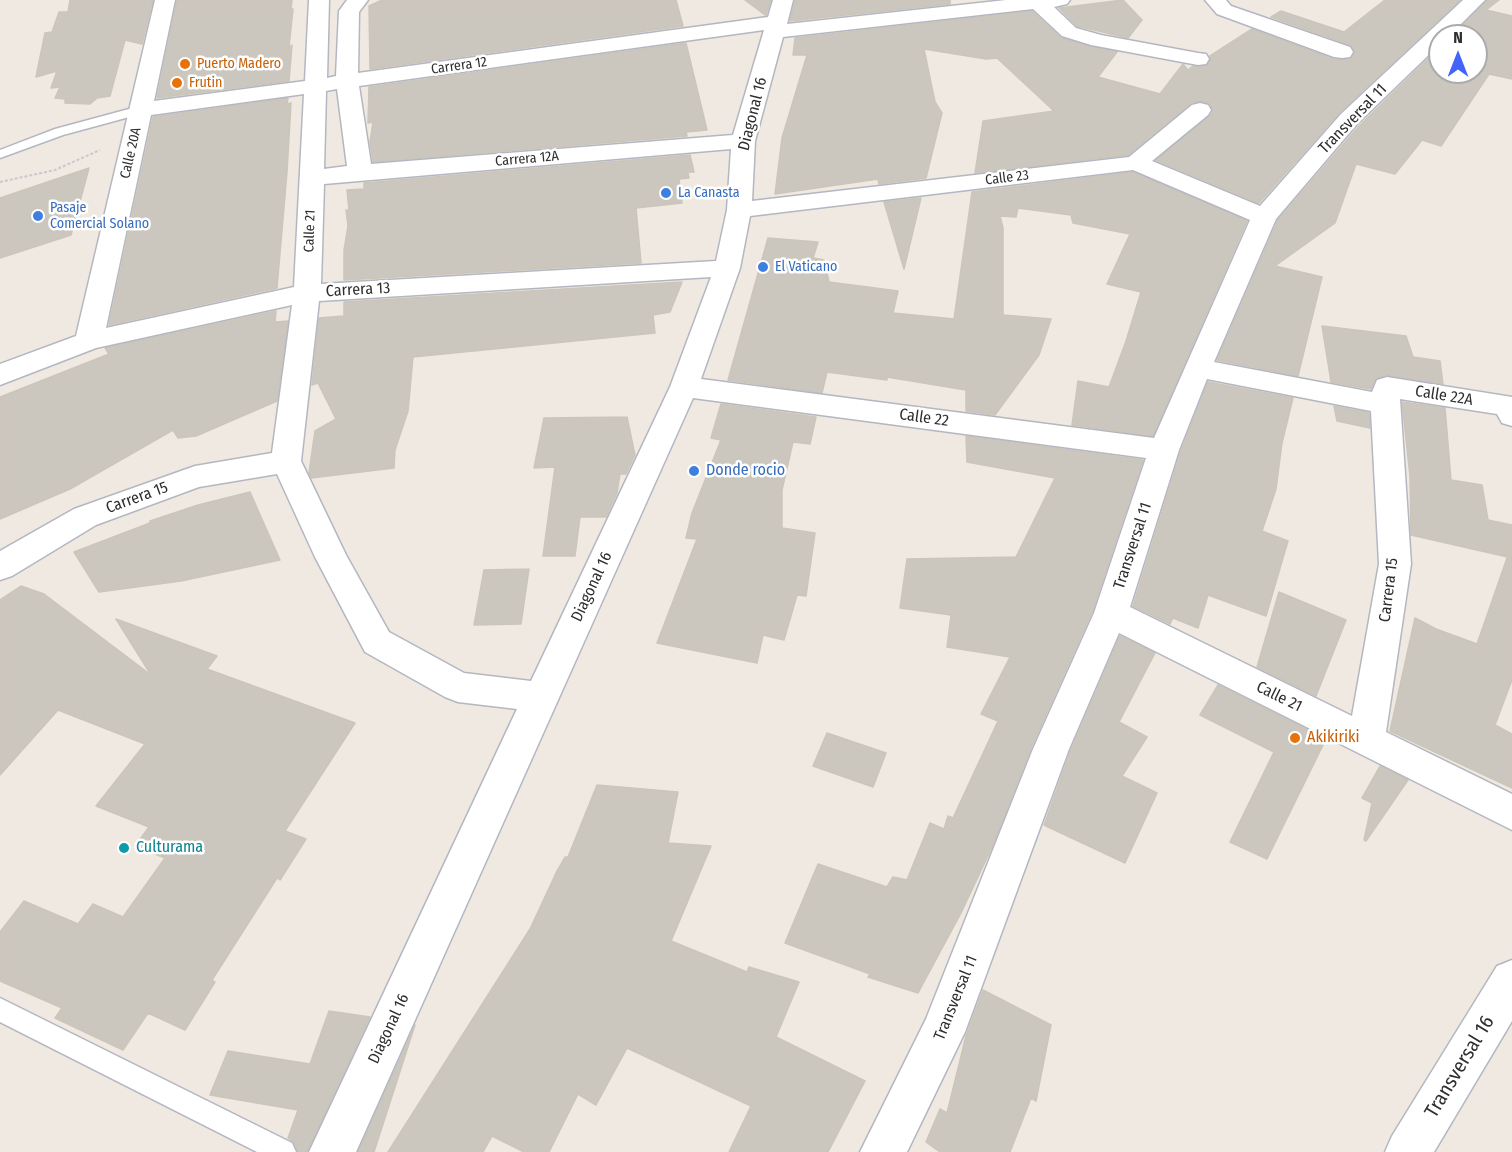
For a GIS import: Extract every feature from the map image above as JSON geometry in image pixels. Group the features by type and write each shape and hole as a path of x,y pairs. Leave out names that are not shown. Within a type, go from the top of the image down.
{"street":[{"name":"Calle 20A","path":"88,341 165,0"},
{"name":"Calle 21","path":"286,461 307,292 319,0"},
{"path":"358,0 349,11 347,81 360,172"},
{"name":"Diagonal 16","path":"332,1152 684,387 727,268 739,210 743,141 783,0"},
{"name":"Carrera 12","path":"141,110 347,81 776,27 1060,0"},
{"path":"1215,0 1224,10 1342,52"},
{"name":"Transversal 11","path":"883,1152 943,1032 1051,749 1111,613 1164,450 1197,368 1264,217 1350,119 1475,0"},
{"path":"1038,3 1069,32 1098,41 1198,59"},
{"path":"1136,163 1200,110"},
{"name":"Carrera 12A","path":"312,178 360,172 743,141"},
{"name":"Calle 23","path":"739,210 1136,163 1264,217"},
{"name":"Carrera 13","path":"0,375 88,341 307,292 727,268"},
{"path":"1197,368 1385,404"},
{"name":"Calle 22","path":"684,387 1164,450"},
{"name":"Calle 22A","path":"1385,404 1387,387 1509,406 1512,416"},
{"name":"Carrera 15","path":"1365,740 1395,564 1385,404"},
{"path":"286,461 330,557 377,642 458,687 541,697"},
{"name":"Carrera 15","path":"0,567 85,517 195,477 286,461"},
{"name":"Calle 21","path":"1111,613 1512,813"},
{"name":"Transversal 16","path":"1408,1152 1512,981"}],"lane":[{"path":"0,154 59,132 141,110"},
{"path":"0,1010 283,1152"}],"path":[{"path":"0,182 54,170 99,150 133,144"}],"building":[{"path":"70,0 153,0 142,44 125,40 110,96 97,98 90,104 65,103 65,99 55,98 60,87 51,88 57,71 36,77 45,33 52,32 59,12 68,12"},
{"path":"177,0 292,0 289,81 157,98"},
{"path":"382,0 676,0 683,26 370,69 369,6"},
{"path":"745,0 771,0 765,15"},
{"path":"795,0 950,0 950,4 790,21"},
{"path":"1123,0 1142,20 1128,38 1077,26 1059,8"},
{"path":"1385,0 1460,0 1434,24 1428,24 1428,30 1339,113 1259,203 1156,160 1210,116 1213,111 1210,104 1201,101 1191,103 1128,155 975,173 983,121 1054,111 997,58 986,59 924,49 935,102 942,113 926,178 879,184 878,179 775,194 782,138 807,55 793,55 795,38 1032,11 1061,38 1117,52 1098,77 1160,94 1183,64 1188,70 1193,66 1206,66 1211,60 1210,56 1252,29 1333,59 1350,59 1355,53 1351,45 1271,17 1281,11 1344,32"},
{"path":"1487,0 1499,0 1486,10 1512,16 1512,79 1488,76 1488,24 1464,24"},
{"path":"686,43 707,130 686,132 687,136 373,162 370,142 373,122 368,123 369,87"},
{"path":"1428,59 1428,84 1482,84 1441,146 1422,140 1395,174 1356,164 1335,223 1275,266 1322,277 1298,376 1217,360 1278,220 1359,126"},
{"path":"288,98 287,104 291,103 277,288 109,325 153,117"},
{"path":"690,155 694,172 688,172 689,178 679,179 682,203 636,208 641,263 344,280 344,250 348,226 346,210 349,210 347,190 364,189 364,183"},
{"name":"Pasaje Comercial Solano","path":"89,168 71,235 0,258 0,198"},
{"path":"1133,172 1247,221 1153,436 1072,425 1078,381 1109,387 1141,292 1107,284 1130,234 1073,223 1071,215 1018,208 1016,217 1000,216 1003,228 1003,315 1051,319 1039,355 995,415 966,411 966,390 887,377 887,380 827,372 822,393 728,380 768,238 818,242 813,258 824,260 829,282 898,291 893,313 954,319 972,192"},
{"path":"921,198 904,269 884,202"},
{"path":"682,282 670,312 653,315 655,333 413,357 408,411 395,450 394,468 311,478 309,473 315,431 336,419 318,383 312,385 319,318 344,316 344,302"},
{"path":"276,311 275,322 288,321 277,401 196,436 178,438 173,430 70,489 0,519 0,397 109,354 105,348"},
{"path":"1322,326 1406,336 1413,357 1440,361 1443,384 1387,375 1376,378 1371,389 1331,382"},
{"path":"1208,382 1293,398 1282,443 1276,489 1262,531 1288,541 1266,616 1208,595 1198,628 1173,618 1170,624 1133,606 1181,451"},
{"path":"1402,402 1445,408 1451,480 1482,485 1488,520 1512,525 1512,558 1411,535 1410,476"},
{"path":"721,404 816,417 810,444 793,442 782,490 782,528 815,533 806,596 797,595 784,640 763,635 757,663 657,643 697,539 686,538 692,513 721,440 711,438"},
{"path":"1334,406 1369,413 1370,428 1337,421"},
{"path":"627,417 635,455 626,474 620,474 617,493 606,517 580,517 575,556 543,556 555,467 534,468 544,418"},
{"path":"966,436 1143,460 1092,612 1031,748 993,845 961,913 918,993 868,977 870,974 785,943 818,864 887,887 893,877 907,880 930,823 944,829 948,816 953,818 998,721 981,714 1010,657 947,647 951,615 900,608 907,559 1016,557 1055,478 967,462"},
{"path":"250,492 280,560 181,581 99,592 74,552 150,523 150,521 198,505"},
{"path":"1507,558 1512,559 1512,680 1495,725 1512,734 1512,788 1390,731 1415,618 1436,629 1477,644"},
{"path":"529,569 521,624 474,625 484,570"},
{"path":"21,586 44,594 151,675 116,619 217,656 207,669 355,723 285,831 306,839 280,880 277,878 212,980 215,982 185,1030 148,1013 123,1050 55,1018 62,1008 0,981 0,932 24,901 78,924 93,904 123,917 165,858 135,846 149,827 96,806 145,744 58,710 0,775 0,600"},
{"path":"1279,592 1346,620 1316,696 1257,667"},
{"path":"1120,636 1155,653 1119,722 1147,737 1122,776 1157,793 1125,863 1044,825 1071,750"},
{"path":"1218,685 1326,739 1267,859 1230,842 1274,752 1200,715"},
{"path":"827,733 886,753 873,787 813,766"},
{"path":"1380,766 1408,780 1366,841 1364,840 1372,803 1362,798"},
{"path":"597,785 678,792 668,843 711,846 671,941 747,972 749,967 799,982 776,1037 865,1081 828,1152 729,1152 751,1106 627,1048 596,1105 578,1094 549,1152 524,1152 492,1136 483,1152 388,1152 530,929 557,871 565,857 568,857"},
{"path":"983,990 1051,1025 1036,1101 1031,1098 1010,1152 940,1152 926,1142 940,1109 947,1113 966,1036"},
{"path":"329,1011 370,1017 307,1152 298,1152 294,1142 288,1138 298,1110 210,1095 228,1051 310,1064"},
{"path":"415,1025 374,1152 358,1152"}],"place":[{"name":"Puerto Madero","path":"185,64"},
{"name":"Frutin","path":"177,83"},
{"name":"La Canasta","path":"666,193"},
{"name":"Pasaje Comercial Solano","path":"38,216"},
{"name":"El Vaticano","path":"763,267"},
{"name":"Donde rocio","path":"694,471"},
{"name":"Akikiriki","path":"1295,738"},
{"name":"Culturama","path":"124,848"}]}
